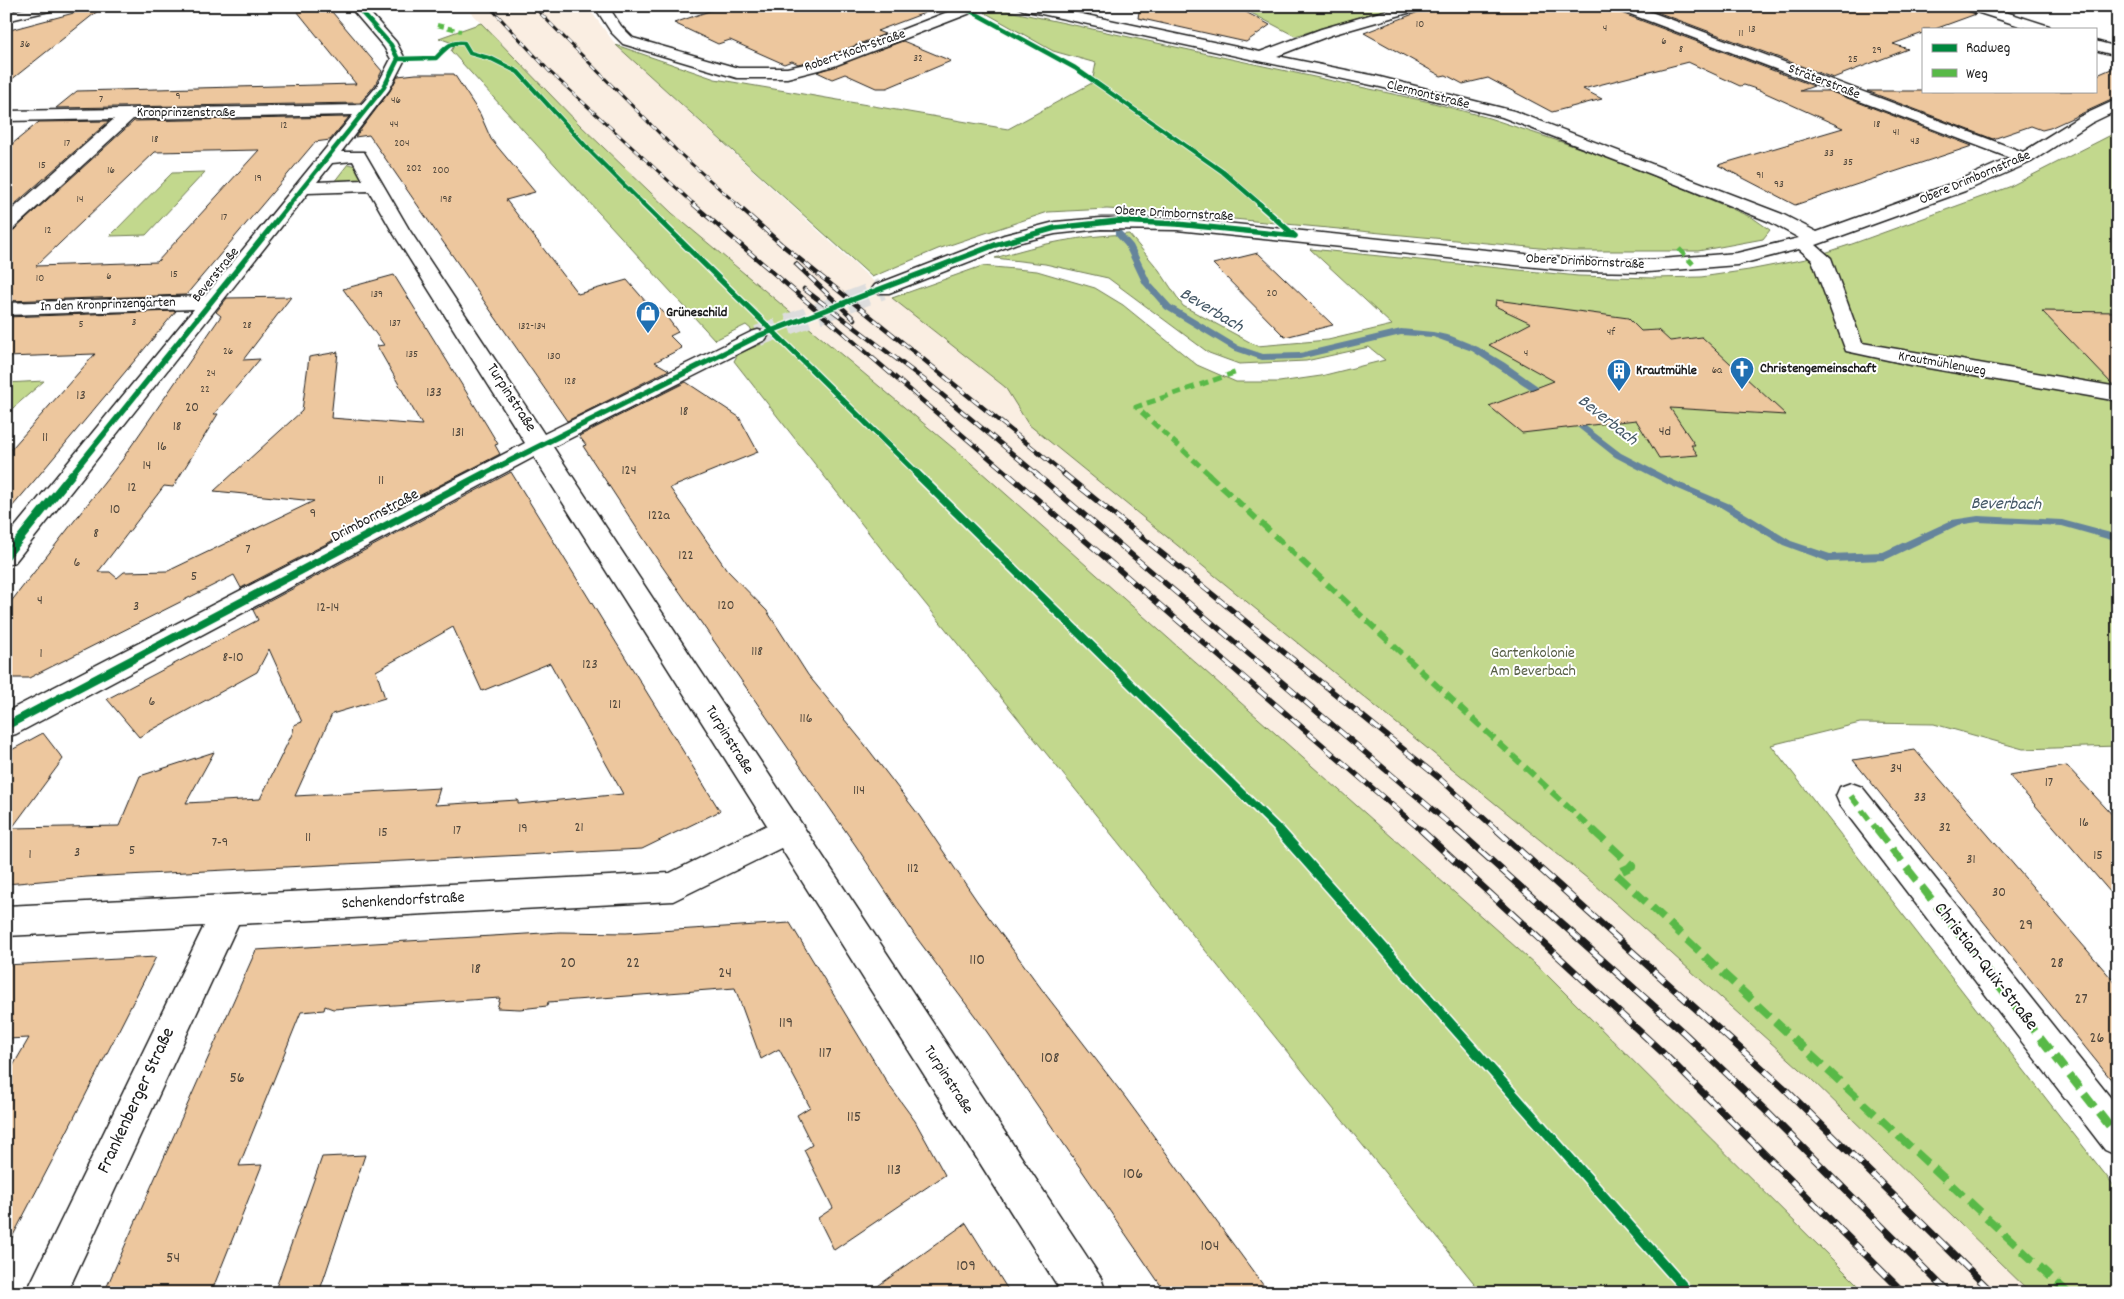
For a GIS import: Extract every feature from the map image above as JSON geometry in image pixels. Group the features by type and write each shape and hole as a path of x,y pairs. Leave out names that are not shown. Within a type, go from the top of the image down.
{"street":[{"path":"8,17 53,6"},
{"name":"Beverstraße","path":"6,556 384,87 398,59 391,45 356,6"},
{"name":"Robert-Koch-Straße","path":"600,6 616,29 628,41 737,74 764,74 787,73 829,63 976,6"},
{"name":"Clermontstraße","path":"1023,6 1376,81 1508,114 1666,173 1776,218 1809,241"},
{"path":"1260,57 1326,32 1417,6"},
{"name":"Sträterstraße","path":"1622,6 2025,158"},
{"path":"1972,6 2041,28"},
{"path":"2096,45 2118,52"},
{"name":"Obere Drimbornstraße","path":"882,288 1026,235 1055,228 1118,221 1177,224 1574,264 1648,266 1693,264 1737,259 1809,241 1951,190 2025,158 2085,120 2118,104"},
{"name":"Kronprinzenstraße","path":"6,116 365,110"},
{"path":"6,225 130,113"},
{"name":"Turpinstraße","path":"327,158 358,156 401,231 541,444 786,830 1086,1293"},
{"path":"303,188 374,185"},
{"name":"Krautmühlenweg","path":"1809,241 1821,258 1853,346 1911,359 2118,394"},
{"name":"In den Kronprinzengärten","path":"6,309 211,302"},
{"name":"Drimbornstraße","path":"6,726 541,444 758,336"},
{"name":"Christian-Quix-Straße","path":"1852,796 2118,1137"},
{"name":"Schenkendorfstraße","path":"6,920 673,887 786,830"},
{"name":"Frankenberger Straße","path":"46,1293 228,910"}],"shaded area":[{"path":"465,6 587,6 616,45 882,289 1005,387 1028,424 1593,883 1809,1077 2031,1293 1866,1293 1545,973 971,463 672,213 580,125"}],"green space":[{"path":"1238,6 1398,6 1295,36"},
{"path":"995,8 1430,102 1489,118 1628,164 1753,218 1770,230 1763,239 1698,251 1571,251 1170,213 1107,209 1048,212 938,249 872,277 616,45 715,79 1008,129 1092,83 1096,63 1053,51 984,12 986,9"},
{"path":"481,23 580,125 672,213 971,463 1545,973 1866,1293 1482,1293 890,560 734,361 738,354 766,342 746,325 715,340 451,51 455,44 439,38"},
{"name":"Gartenkolonie Am Beverbach","path":"2113,134 2118,135 2118,746 2023,749 1934,724 1860,723 1771,745 2118,1191 2118,1293 2031,1293 1809,1077 1593,883 1028,424 1005,387 892,298 982,266 1037,271 1095,288 1123,305 1197,365 1236,382 1279,382 1321,376 1385,360 1369,347 1306,361 1239,364 1209,353 1108,278 1045,264 995,258 1061,241 1094,236 1129,234 1159,270 1183,306 1257,346 1328,340 1392,325 1310,249 1578,276 1701,277 1806,259 1852,244 2009,187"},
{"path":"348,164 356,166 363,178 358,181 334,182"},
{"path":"205,172 146,235 110,236 172,173"},
{"path":"44,381 6,414 6,383"}],"building":[{"path":"104,6 6,84 6,31"},
{"path":"293,6 327,6 382,71 375,85 360,103 56,108 77,91 356,84"},
{"path":"724,6 935,6 935,9 877,31 885,34 823,58 798,64 792,61 784,64 730,40 718,44 674,23"},
{"path":"1140,6 1247,6 1242,10 1270,25 1246,42 1138,18"},
{"path":"1434,6 1613,6 1616,11 1814,86 1800,91 1829,91 1972,146 1795,205 1718,165 1843,128 1759,90 1744,85 1740,86 1688,62 1583,89 1602,99 1552,112 1488,78 1463,84 1446,75 1441,76 1364,33"},
{"path":"1641,6 1963,6 1966,11 1976,14 1938,28 1922,28 1922,33 1893,44 1908,49 1833,78"},
{"path":"903,41 951,61 887,88 876,88 845,74 832,79 817,72"},
{"path":"2118,66 2118,97 2050,128 2042,130 2031,126 1993,139 1867,91 2096,92 2096,76"},
{"path":"454,74 480,114 491,139 535,192 506,200 578,294 627,280 653,310 660,308 678,332 670,336 682,348 655,362 669,370 567,421 369,135 355,137 390,91 398,76"},
{"path":"349,117 330,140 315,142 186,295 6,301 6,232 14,230 134,121","holes":["259,150 157,262 36,266 155,152"]},
{"path":"109,121 6,212 6,149 39,122"},
{"path":"1258,253 1333,325 1285,337 1213,264"},
{"path":"394,275 498,444 495,445 500,454 241,588 234,575 29,678 6,678 6,608 126,455 221,316 216,312 227,298 291,297 243,360 260,359 214,414 218,414 173,487 164,486 98,572 110,572 117,578 124,572 168,571 314,501 214,491 302,411 309,357 338,352 331,418 422,425 377,346 384,345 343,289"},
{"path":"1496,300 1628,318 1641,331 1658,330 1670,341 1702,337 1786,415 1670,408 1695,445 1691,445 1698,455 1659,458 1636,420 1522,433 1489,406 1554,381 1489,345 1531,323 1495,306"},
{"path":"176,311 6,514 6,455 95,354 6,357 6,317"},
{"path":"2042,311 2118,312 2118,385 2112,384"},
{"path":"686,382 739,417 758,452 670,488 727,570 767,611 808,675 918,814 977,901 1046,995 1125,1097 1269,1293 1166,1293 987,1032 916,937 856,846 657,559 583,446 586,445 579,436"},
{"path":"511,472 720,811 642,849 87,877 6,884 6,753 43,733 63,759 12,828 119,826 140,776 214,752 186,803 260,799 293,732 294,725 302,722 269,649 257,672 139,737 107,699 258,620 253,610","holes":["453,627 482,691 550,663 623,794 518,804 518,800 435,805 440,788 295,796 332,714 385,698 376,671"]},
{"path":"1915,750 2118,986 2118,1088 1853,760"},
{"path":"2067,766 2118,821 2118,901 2009,775"},
{"path":"790,923 888,1084 915,1121 945,1175 834,1250 818,1218 833,1208 804,1150 812,1145 797,1115 810,1107 779,1049 761,1059 735,988 548,1002 547,1006 520,1009 497,1008 500,998 333,1009 325,1006 324,1010 301,1012 239,1166 262,1165 211,1293 104,1293 256,950 560,932 626,933"},
{"path":"156,957 6,1249 6,1078 29,1038 6,1039 6,965"},
{"path":"365,1155 319,1293 274,1293 322,1157"},
{"path":"966,1223 1010,1293 868,1293"}],"waterway":[{"name":"Beverbach","path":"1118,233 1129,245 1147,284 1168,307 1236,348 1262,357 1300,356 1401,332 1433,334 1462,343 1488,356 1547,396"},
{"name":"Beverbach","path":"1570,417 1618,455 1670,482 1726,506 1787,543 1829,558 1885,556 1956,522 1978,519 2062,523 2118,539"}],"tunnel":[{"path":"758,336 882,289"}],"railway":[{"path":"489,6 550,72 695,205"},
{"path":"533,6 678,152 738,205"},
{"path":"693,204 1009,475"},
{"path":"736,204 781,244 1066,475"},
{"path":"796,264 854,319"},
{"path":"804,289 927,382 1038,475"},
{"path":"1008,474 1422,831"},
{"path":"1036,474 1458,831"},
{"path":"1064,474 1439,778 1498,831"},
{"path":"1421,830 1662,1052 1904,1293"},
{"path":"1457,830 1684,1033 1765,1110 1949,1293"},
{"path":"1497,830 1783,1087 1993,1293"}],"marked path":[{"path":"437,25 461,31"},
{"path":"1679,249 1693,264"},
{"path":"1237,372 1136,407 1632,866 1616,874 2068,1293"},
{"path":"1851,796 2118,1137"}],"cycle path":[{"path":"356,6 391,45 398,59"},
{"path":"969,10 1075,68 1223,172 1295,236"},
{"path":"398,59 436,58 448,46 459,42 464,43 470,53 492,59 518,72 590,151 732,294 825,383 1286,837 1689,1293"},
{"path":"6,556 384,87 398,59"},
{"path":"6,726 541,444 758,336 995,245 1055,228 1118,221 1177,224 1295,236"}],"place":[{"name":"Grüneschild","path":"648,334"},
{"name":"Christengemeinschaft","path":"1742,390"},
{"name":"Krautmühle","path":"1619,392"}]}
